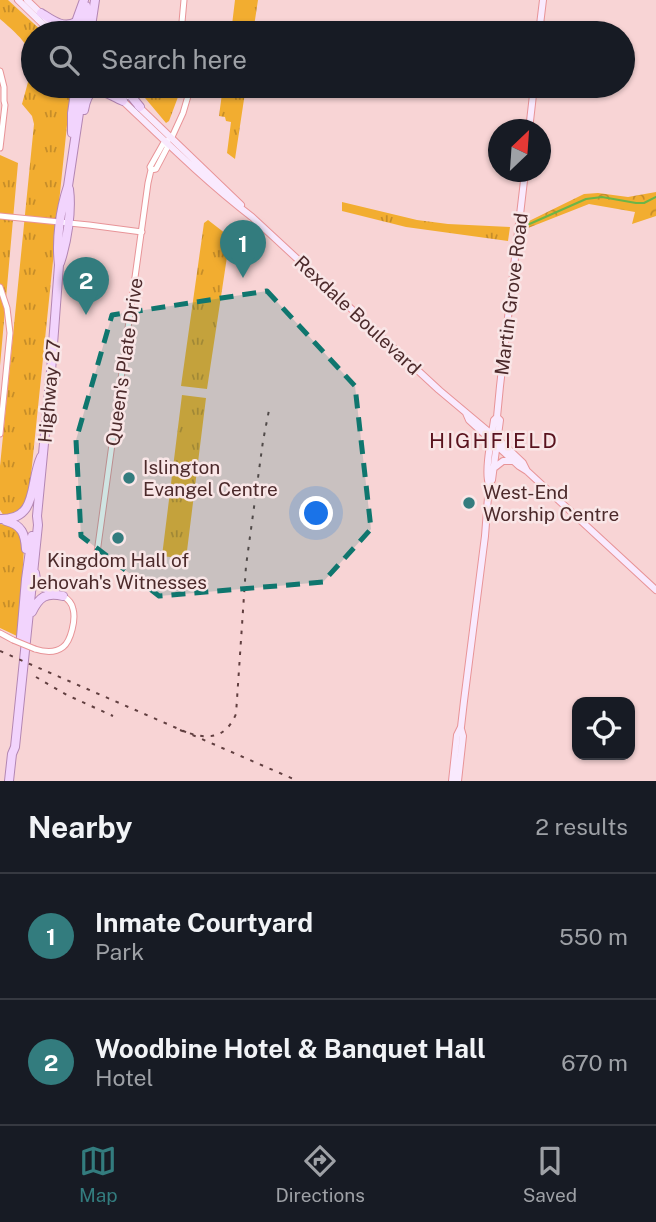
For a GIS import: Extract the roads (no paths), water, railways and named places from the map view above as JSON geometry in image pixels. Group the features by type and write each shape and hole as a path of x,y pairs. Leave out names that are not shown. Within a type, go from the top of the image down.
{"main road":[{"path":"18,0 40,21"},
{"path":"27,0 49,21"},
{"path":"76,21 85,0"},
{"path":"84,21 85,0"},
{"path":"540,21 543,0"},
{"path":"41,13 56,21"},
{"name":"Highway 27","path":"9,781 15,747 38,525 59,265 57,250 70,200 68,186 74,98"},
{"name":"Highway 27","path":"72,150 81,98"},
{"path":"75,139 88,98"},
{"path":"117,98 123,101"},
{"name":"Rexdale Boulevard","path":"120,98 235,197 252,217 478,422 513,461 656,590"},
{"name":"Rexdale Boulevard","path":"130,98 169,140"},
{"path":"133,98 140,107"},
{"path":"530,119 533,98"},
{"name":"Martin Grove Road","path":"452,781 485,536 489,484 487,478 500,420 497,415 524,182"},
{"name":"Rexdale Boulevard","path":"466,413 469,420 523,463 527,471"},
{"path":"478,422 488,422 497,415"},
{"name":"Martin Grove Road","path":"489,484 494,468 494,439"},
{"path":"3,519 21,515 28,506 36,468 43,451"},
{"path":"494,468 503,460 513,461"},
{"name":"Highway 27","path":"12,754 10,746 26,579 33,525 37,516"},
{"path":"3,519 15,524 23,532 26,579"},
{"path":"35,554 37,581 42,587 63,596"},
{"path":"26,636 36,603 50,594 63,596"},
{"name":"Martin Grove Road","path":"458,781 463,736 461,727"}],"street":[{"path":"182,21 184,0"},
{"path":"0,71 5,105 0,148"},
{"name":"Queen's Plate Drive","path":"97,553 152,170 150,167 163,144 169,140 187,98"},
{"path":"0,110 4,101"},
{"path":"0,216 142,232"},
{"path":"0,287 7,308 10,333 0,434"},
{"path":"0,633 35,649 51,652 62,648 67,642 74,617 68,599 63,596"}],"waterway":[{"path":"525,226 586,199 602,197 644,203 656,197"}],"railway":[{"path":"180,730 212,736 226,730 236,714 246,566 270,405"},
{"path":"0,651 298,781"},
{"path":"36,677 113,716"}],"place":[{"name":"Inmate Courtyard","path":"243,278"},
{"name":"Woodbine Hotel & Banquet Hall","path":"86,315"},
{"name":"Islington Evangel Centre","path":"129,478"},
{"name":"West-End Worship Centre","path":"469,503"},
{"name":"Kingdom Hall of Jehovah's Witnesses","path":"118,538"}],"district":[{"name":"HIGHFIELD","path":"494,440"}]}
